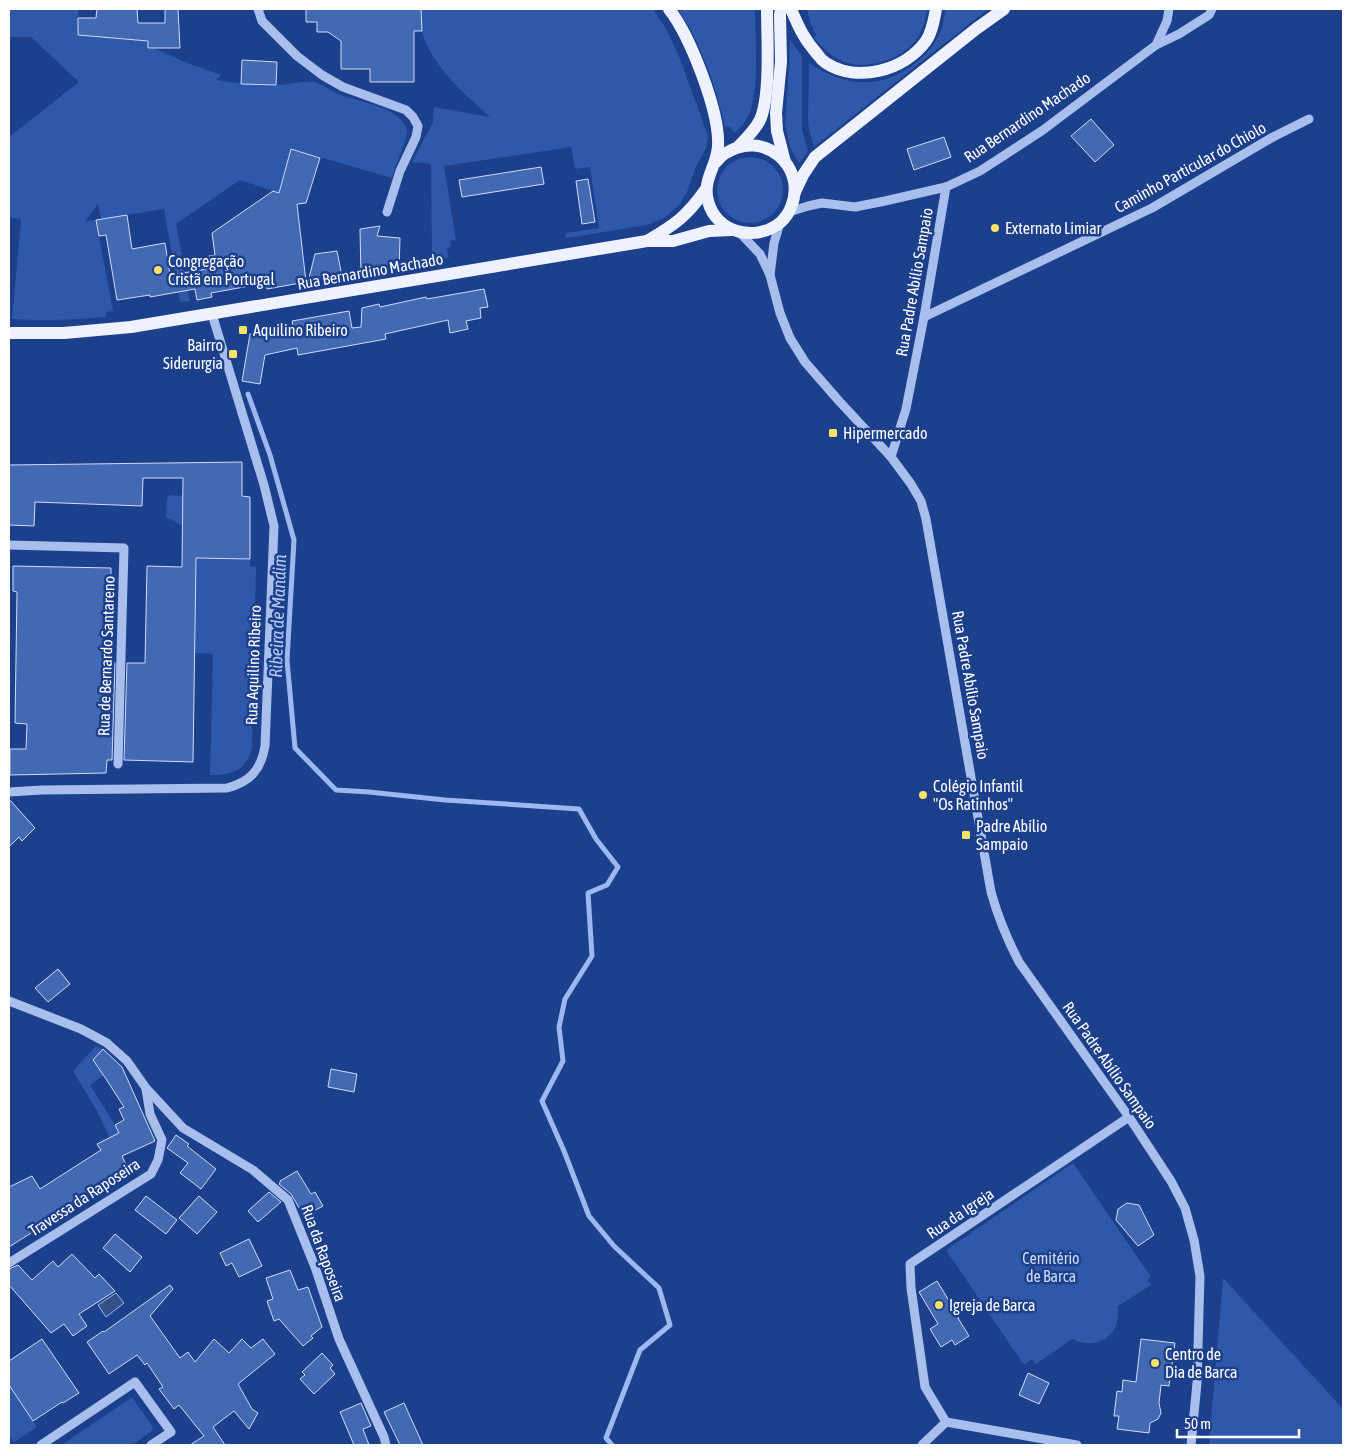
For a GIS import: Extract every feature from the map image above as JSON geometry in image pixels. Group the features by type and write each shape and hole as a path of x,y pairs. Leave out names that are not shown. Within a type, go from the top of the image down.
{"main road":[{"path":"670,9 685,34 695,56 713,108 719,132 715,163 709,175 706,189 708,201 713,213 721,223 736,231 754,234 768,230 780,223 789,212 802,175 815,157 976,29 1004,9"},
{"path":"738,147 760,120 763,110 766,79 767,9"},
{"path":"781,9 781,62 776,113 777,132 785,162"},
{"path":"791,9 806,40 824,63 846,72 868,73 884,70 914,53 926,41 933,26 936,9"},
{"path":"715,163 725,153 738,147 748,145 769,149 778,154 791,171 795,192"},
{"name":"Rua Bernardino Machado","path":"647,241 681,219 696,204 706,189"},
{"name":"Rua Bernardino Machado","path":"9,333 86,332 212,314 647,241 673,241 709,231 736,231"}],"street":[{"path":"258,9 262,21 298,56 322,75 343,87 406,110 413,116 418,126 416,137 400,171 388,212"},
{"name":"Rua Bernardino Machado","path":"1156,45 1167,21 1169,9"},
{"name":"Rua Bernardino Machado","path":"789,212 822,204 855,207 946,187 980,171 1043,130 1156,45 1187,30 1209,15 1212,9"},
{"name":"Caminho Particular do Chiolo","path":"924,317 1152,208 1273,137 1309,119"},
{"name":"Rua Padre Abílio Sampaio","path":"946,187 906,409 890,457 911,484 921,501 926,519 991,892 997,914 1019,962 1129,1117 1185,1208 1194,1240 1200,1276 1197,1383 1191,1445"},
{"path":"770,275 774,243 780,223"},
{"path":"736,231 760,254 770,275 780,313 790,338 804,362 890,457"},
{"name":"Rua Aquilino Ribeiro","path":"9,792 227,788 245,781 262,762 266,746 274,526 264,485 212,314"},
{"name":"Rua de Bernardo Santareno","path":"9,545 124,548 118,764"},
{"name":"Rua da Raposeira","path":"9,1001 81,1029 107,1043 127,1061 146,1088 183,1128 253,1170 288,1200 315,1267 339,1339 386,1445"},
{"name":"Travessa da Raposeira","path":"9,1263 151,1174 158,1160 162,1140 150,1114 146,1088"},
{"name":"Rua da Igreja","path":"946,1422 925,1387 911,1288 910,1264 1129,1117"},
{"path":"41,1445 134,1382 170,1432 151,1445"},
{"path":"922,1445 946,1422 1077,1445"}],"green space":[{"path":"9,9 78,9 78,35 148,41 148,49 153,48 221,75 216,80 262,85 315,82 339,94 378,106 397,116 407,131 392,178 292,149 279,193 240,180 176,224 190,301 180,302 164,209 101,219 98,204 85,221 96,220 113,311 106,312 106,317 94,318 12,319 21,219 9,217 9,137 79,82 31,37 9,37"},
{"path":"421,9 653,9 667,30 680,59 708,136 706,148 696,167 687,192 679,205 664,218 647,225 566,238 565,233 599,228 590,167 575,169 571,147 444,166 456,240 450,241 451,247 447,248 448,256 450,257 432,260 431,164 412,162 433,122 434,107 490,117 441,68 427,45 422,32"},
{"path":"678,9 755,9 755,92 749,115 734,133 730,127 725,127 707,65 694,36"},
{"path":"807,9 927,9 922,30 915,41 902,53 884,61 857,65 833,56 814,38 816,35"},
{"path":"946,9 988,9 814,147 808,121 809,63 835,77 848,81 875,82 901,73 925,55 937,40"},
{"path":"790,40 802,56 802,128 808,152 799,163 790,147 785,124"},
{"path":"743,157 757,157 769,162 778,171 783,183 781,203 774,214 757,223 743,223 731,218 722,209 717,197 717,183 722,171 731,162"},
{"path":"170,495 183,496 183,526 166,517 167,498"},
{"path":"196,558 250,559 250,566 256,567 252,747 250,755 242,766 225,774 210,775 213,654 194,653"},
{"path":"96,1046 103,1049 93,1060 104,1075 90,1085 119,1134 110,1138 97,1111 73,1071"},
{"name":"Cemitério de Barca","path":"1073,1163 1151,1277 1147,1280 1151,1285 1118,1306 1116,1325 1112,1333 1106,1338 1099,1342 1091,1343 1072,1339 1036,1364 1032,1359 1024,1365 946,1250"},
{"path":"1223,1278 1343,1409 1343,1445 1209,1445"},
{"path":"9,1385 37,1427 14,1442 9,1434"},
{"path":"131,1398 153,1427 152,1431 132,1445 61,1445"}],"shaded area":[{"path":"116,1293 124,1303 106,1317 98,1305"}],"building":[{"path":"97,9 137,9 138,23 165,23 165,9 178,9 180,48 148,48 148,41 78,35 78,18 96,18"},
{"path":"306,9 421,9 422,31 414,31 414,82 370,82 370,69 341,69 341,41 328,32 317,32 317,22 306,22"},
{"path":"242,60 277,62 276,85 241,84"},
{"path":"1091,119 1114,145 1095,162 1071,136"},
{"path":"944,137 951,157 914,170 907,149"},
{"path":"291,149 320,158 306,203 297,204 306,282 267,289 266,283 211,293 212,297 197,300 195,289 150,297 150,295 117,300 106,235 99,236 96,220 127,215 132,249 165,243 170,275 207,269 205,257 215,255 212,233 273,191 279,193"},
{"path":"541,167 544,184 462,197 459,180"},
{"path":"588,179 595,222 582,224 576,181"},
{"path":"380,226 377,236 400,238 399,271 361,277 360,229"},
{"path":"337,251 342,276 308,282 315,254"},
{"path":"484,289 488,307 480,308 481,318 466,321 468,329 450,333 448,320 385,334 386,339 298,355 297,348 265,355 260,384 242,381 250,334 293,326 292,321 349,311 352,328 361,327 362,308 379,304 380,307 426,297 427,299"},
{"path":"242,462 242,496 250,497 250,559 196,558 193,762 124,760 127,663 145,663 147,566 182,567 183,478 143,478 142,506 35,502 34,526 9,525 9,465"},
{"path":"13,566 111,568 111,662 115,663 112,760 107,760 106,773 10,775 10,749 26,749 27,724 15,723 17,592 13,591"},
{"path":"9,799 35,828 22,841 19,837 9,847"},
{"path":"58,969 70,984 48,1002 35,988"},
{"path":"103,1049 122,1067 155,1141 122,1156 129,1171 9,1247 9,1187 32,1176 40,1189 101,1150 97,1144 119,1133 115,1125 124,1120 119,1109 124,1107 93,1060"},
{"path":"331,1069 357,1074 354,1092 328,1087"},
{"path":"176,1135 189,1144 187,1146 216,1169 201,1189 180,1173 188,1163 167,1148"},
{"path":"297,1171 311,1194 315,1192 323,1206 304,1216 291,1194 279,1184 280,1181"},
{"path":"269,1192 281,1202 258,1222 248,1211"},
{"path":"146,1196 177,1220 166,1234 135,1210"},
{"path":"199,1196 217,1212 197,1234 179,1218"},
{"path":"1127,1203 1139,1205 1154,1235 1138,1246 1116,1220 1118,1209"},
{"path":"115,1234 142,1257 130,1272 103,1248"},
{"path":"249,1239 262,1266 239,1277 232,1263 226,1266 220,1253"},
{"path":"72,1254 95,1278 99,1274 115,1291 79,1314 87,1326 73,1336 64,1324 51,1333 9,1285 9,1269 18,1265 32,1280 53,1261 58,1267"},
{"path":"290,1270 298,1290 308,1287 322,1327 303,1346 279,1319 274,1321 267,1301 273,1299 266,1278"},
{"name":"Igreja de Barca","path":"937,1281 969,1336 955,1345 952,1340 941,1347 930,1329 938,1324 919,1292"},
{"path":"170,1285 173,1289 150,1316 180,1358 188,1352 195,1362 214,1339 229,1353 242,1339 251,1348 263,1339 275,1354 238,1384 252,1409 258,1413 249,1429 234,1411 213,1427 225,1445 190,1445 204,1436 179,1405 174,1409 159,1389 163,1387 147,1363 145,1365 137,1355 109,1374 87,1342"},
{"path":"42,1339 79,1393 33,1421 9,1385 9,1361"},
{"path":"1141,1339 1175,1343 1169,1386 1161,1385 1159,1403 1161,1413 1158,1419 1150,1423 1149,1433 1117,1429 1119,1416 1114,1416 1117,1391 1122,1392 1123,1380 1136,1382"},
{"path":"322,1353 333,1365 330,1368 335,1374 314,1394 300,1379 305,1375 302,1372"},
{"path":"1028,1373 1049,1383 1039,1404 1019,1395"},
{"path":"361,1403 371,1426 363,1429 369,1445 354,1445 340,1412"},
{"path":"404,1403 423,1445 400,1445 384,1412"}],"waterway":[{"name":"Ribeira de Mandim","path":"248,394 270,455 294,540 287,660 295,748 336,790 579,809 596,839 618,867 607,885 588,893 592,956 565,999 559,1027 563,1061 542,1101 589,1216 614,1246 659,1288 670,1325 640,1350 606,1438 612,1445"}],"place":[{"name":"Externato Limiar","path":"995,228"},
{"name":"Congregação Cristã em Portugal","path":"158,270"},
{"name":"Aquilino Ribeiro","path":"243,330"},
{"name":"Bairro Siderurgia","path":"233,354"},
{"name":"Hipermercado","path":"833,433"},
{"name":"Colégio Infantil \"Os Ratinhos\"","path":"923,795"},
{"name":"Padre Abílio Sampaio","path":"966,835"},
{"name":"Igreja de Barca","path":"939,1305"},
{"name":"Centro de Dia de Barca","path":"1155,1363"}]}
